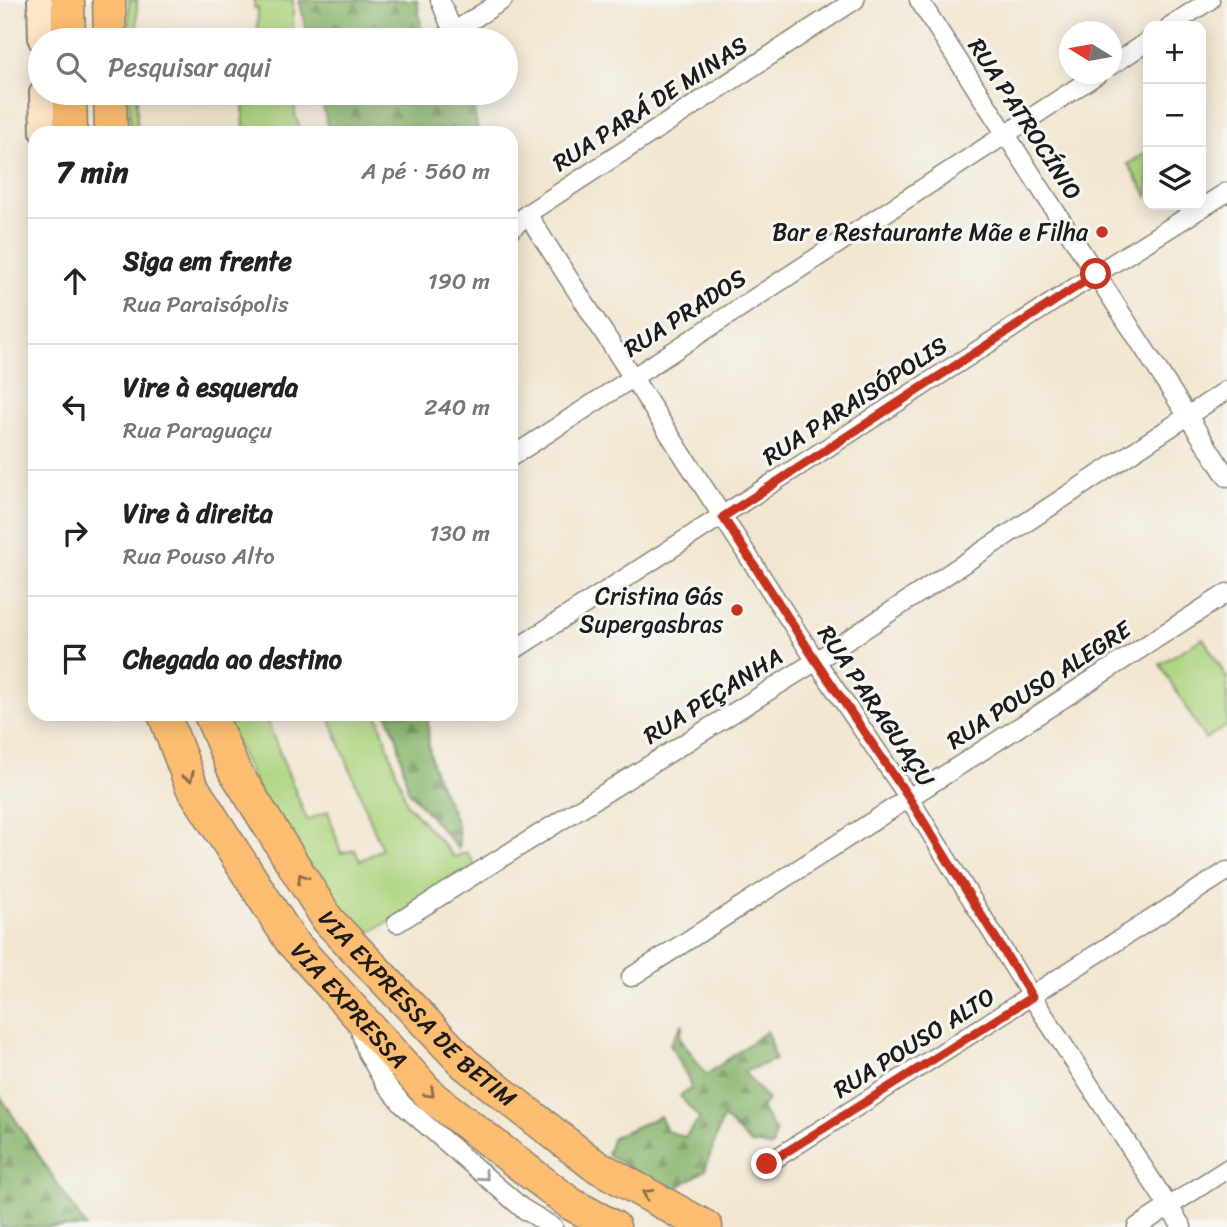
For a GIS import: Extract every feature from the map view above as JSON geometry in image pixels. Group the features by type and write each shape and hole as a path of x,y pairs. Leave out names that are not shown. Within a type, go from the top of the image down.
{"highway":[{"path":"68,0 69,28"},
{"path":"109,0 110,28"},
{"path":"70,105 71,126"},
{"path":"110,105 111,126"},
{"name":"VIA EXPRESSA","path":"167,721 191,785 291,941 432,1097 571,1204 614,1227"},
{"name":"VIA EXPRESSA DE BETIM","path":"213,721 233,768 328,920 465,1064 593,1164 706,1227"}],"street":[{"path":"40,0 41,28"},
{"path":"440,0 451,28"},
{"path":"459,28 503,0"},
{"name":"RUA PARÁ DE MINAS","path":"518,223 527,214 855,0"},
{"name":"RUA PATROCÍNIO","path":"919,0 1227,477"},
{"path":"1178,21 1210,0"},
{"path":"1122,58 1143,44"},
{"name":"RUA PRADOS","path":"518,452 1083,84"},
{"path":"42,105 43,126"},
{"name":"RUA PARAISÓPOLIS","path":"518,648 1227,192"},
{"name":"RUA PARAGUAÇU","path":"527,214 816,661 909,798 1032,997 1182,1227"},
{"name":"RUA PEÇANHA","path":"397,923 816,661 1227,390"},
{"name":"RUA POUSO ALEGRE","path":"631,977 1227,593"},
{"name":"RUA POUSO ALTO","path":"767,1164 1227,870"},
{"path":"354,1011 367,1052 384,1082 404,1105 522,1208 553,1227"},
{"path":"1137,1227 1227,1169"}],"green space":[{"path":"129,0 137,0 137,28 129,28"},
{"path":"254,0 293,0 293,28 257,28 258,8 254,8"},
{"path":"299,0 417,0 421,28 305,28"},
{"path":"129,105 137,105 137,126 130,126"},
{"path":"243,105 295,105 299,126 244,126"},
{"path":"323,105 474,105 477,126 327,126"},
{"path":"1143,154 1143,189 1128,164"},
{"path":"1203,638 1227,678 1227,726 1205,739 1160,664"},
{"path":"225,721 267,721 307,820 328,811 341,853 355,850 360,861 382,849 331,721 379,721 407,804 454,857 467,852 478,870 364,936 269,813"},
{"path":"390,721 428,721 431,758 458,830 458,849 408,790 397,738"},
{"path":"683,1023 680,1037 706,1075 767,1031 775,1060 744,1072 768,1100 761,1108 776,1132 772,1147 751,1144 723,1117 705,1170 669,1193 607,1154 613,1137 660,1116 667,1131 685,1137 700,1119 680,1096 691,1089 670,1044"},
{"path":"0,1096 86,1227 0,1227"}],"place":[{"name":"Bar e Restaurante Mãe e Filha","path":"1102,232"},
{"name":"Cristina Gás Supergasbras","path":"737,610"}],"route":[{"path":"767,1164 1032,997 909,798 723,517 1096,274"}]}
